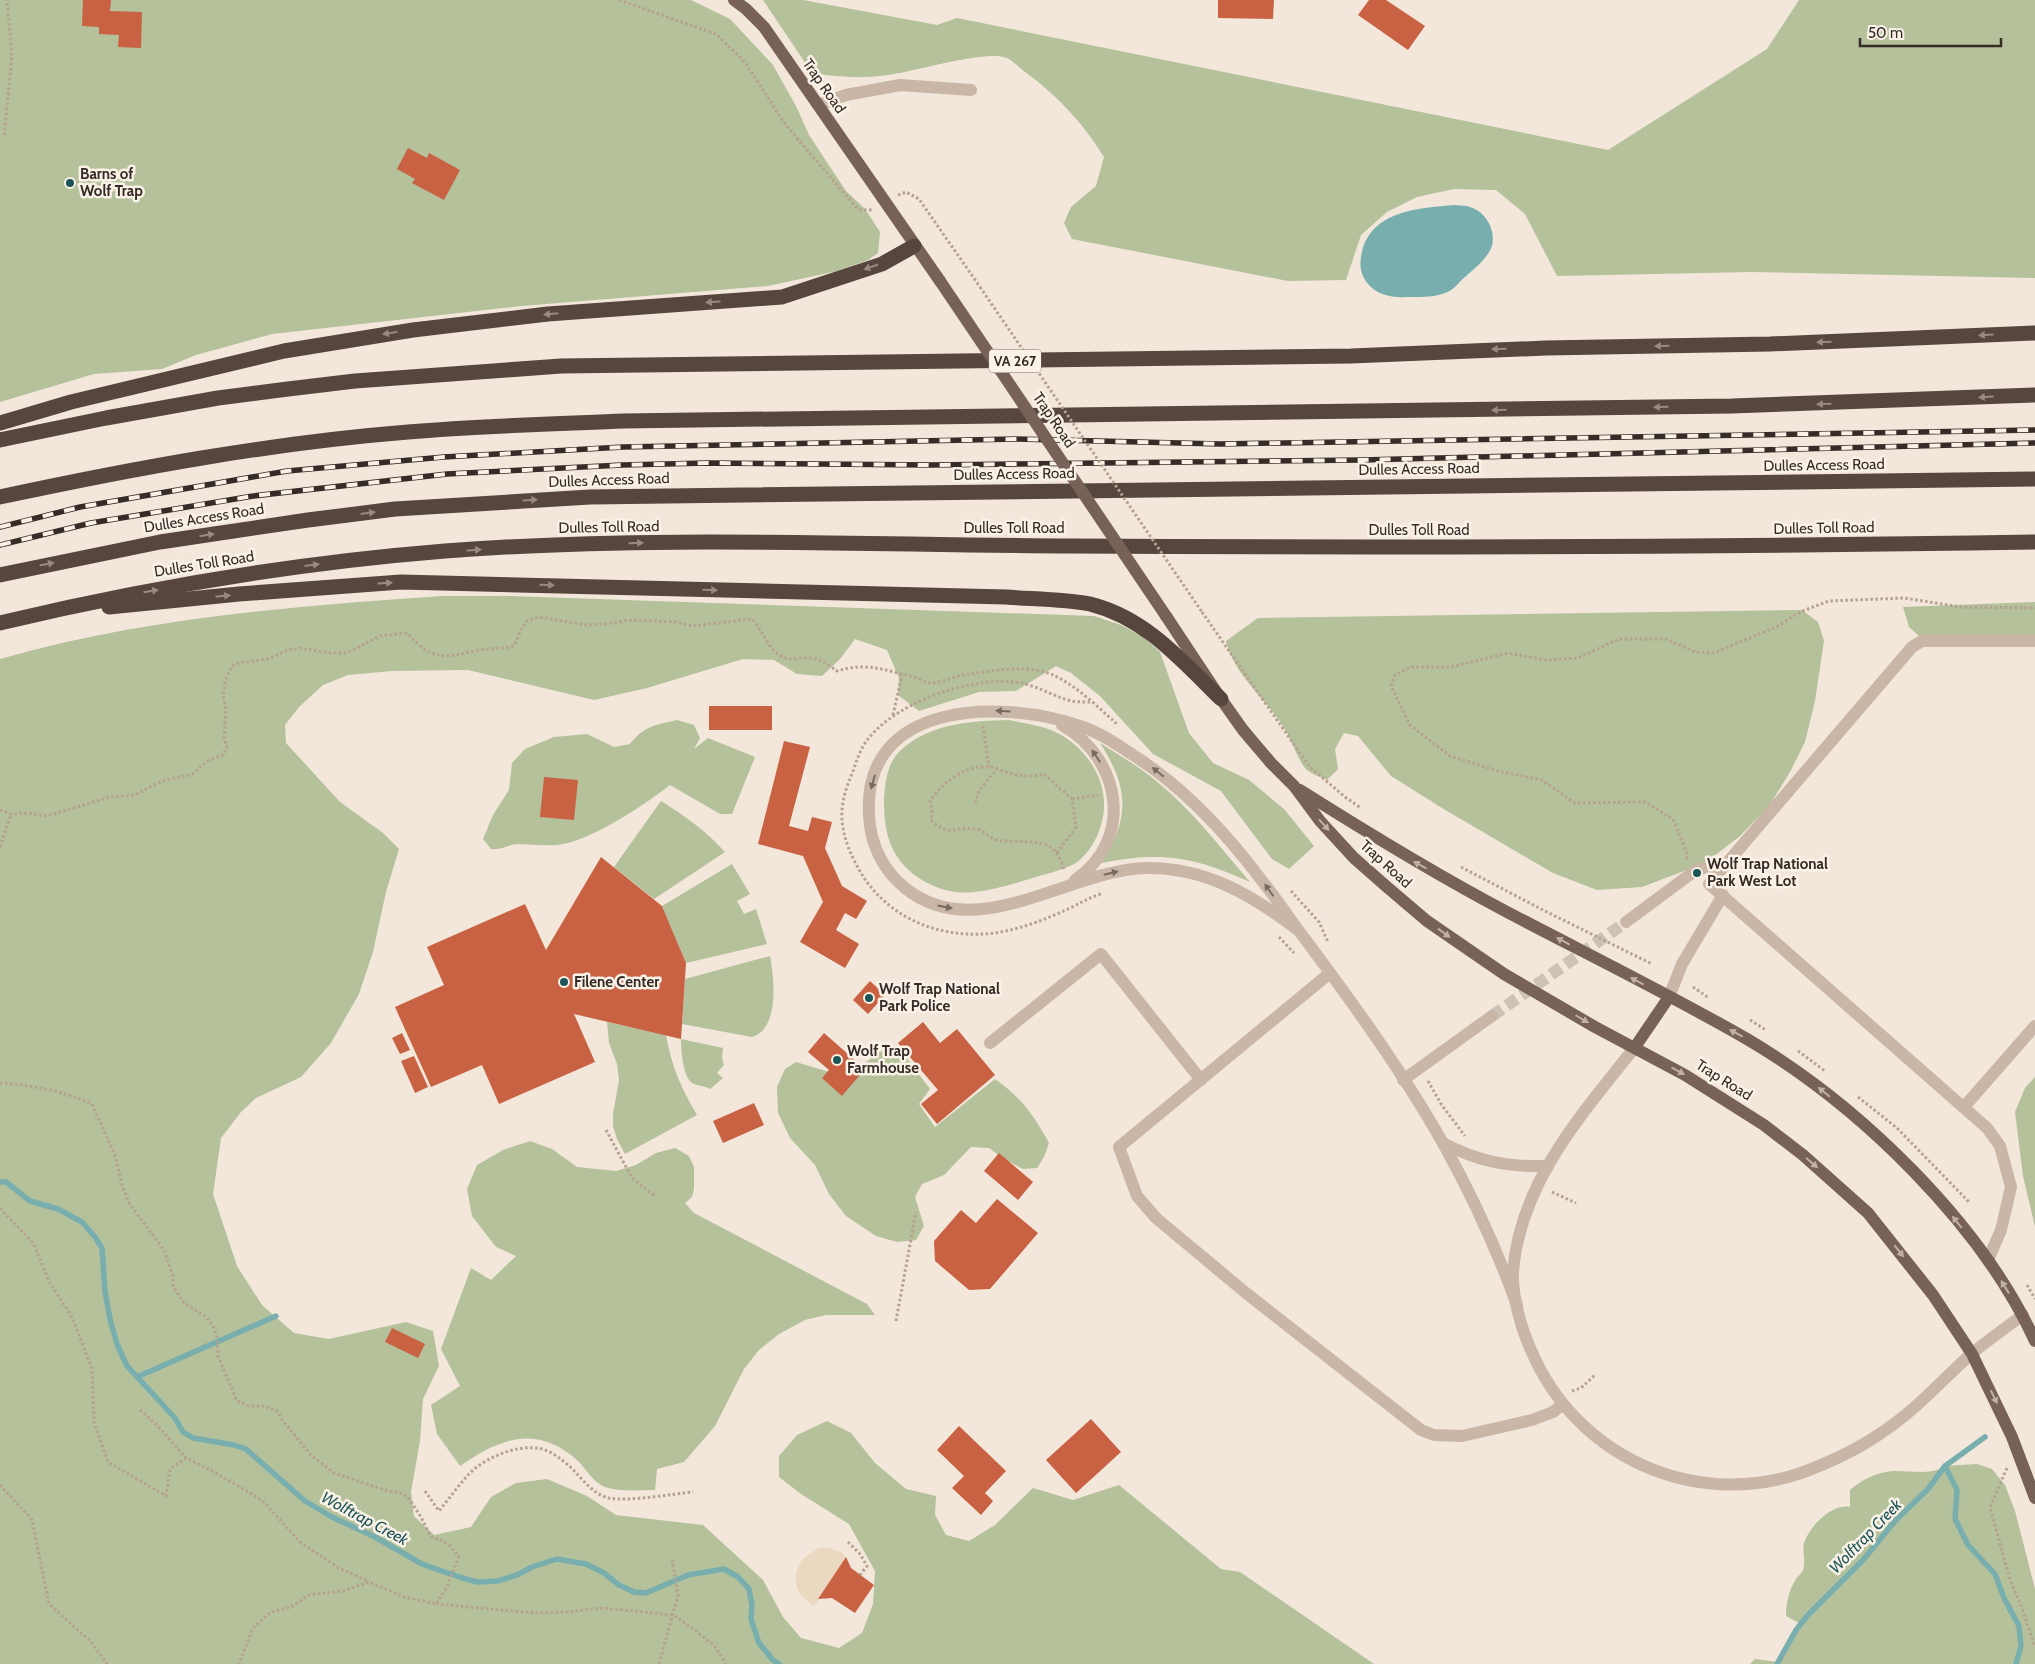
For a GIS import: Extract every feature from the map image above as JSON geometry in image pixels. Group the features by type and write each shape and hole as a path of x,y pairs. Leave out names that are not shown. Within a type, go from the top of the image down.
{"highway":[{"path":"0,423 72,402 293,349 413,330 548,314 782,297 882,264 914,246"},
{"name":"VA 267","path":"0,440 106,418 218,398 355,381 561,366 1351,356 1546,348 1770,344 2035,333"},
{"path":"0,497 107,474 217,456 352,438 497,426 624,421 1732,406 2035,395"},
{"name":"Dulles Access Road","path":"0,575 160,542 308,520 404,509 590,497 2035,480"},
{"name":"Dulles Toll Road","path":"0,623 126,595 292,568 448,551 546,546 735,543 1432,548 2035,542"},
{"path":"35,615 239,594 401,582 1015,598 1088,604 1113,611 1143,626 1221,700"}],"main road":[{"name":"Trap Road","path":"734,0 764,26 914,246 940,281 1221,700 1271,763 1294,786 1320,821 1354,858 1427,921 1504,974 1595,1027 1693,1080 1764,1125 1803,1155 1868,1213 1933,1295 1972,1354 2012,1437 2035,1498"},
{"name":"Trap Road","path":"1294,786 1408,858 1748,1040 1822,1090 1927,1184 1988,1260 2023,1315 2035,1342"},
{"path":"1635,1047 1669,997"}],"lane":[{"path":"818,105 846,96 900,85 971,90"},
{"path":"1988,1260 2001,1230 2011,1187 2000,1146 1987,1128 1709,884 1912,647 1922,641 2035,641"},
{"path":"1298,930 1269,908 1240,890 1205,877 1175,870 1146,868 1119,871 1085,879 1011,904 989,908 959,909 938,906 918,897 902,886 885,867 876,849 870,829 868,808 872,784 879,761 899,738 916,726 950,714 981,710 1022,712 1081,726 1114,742 1152,767 1182,792 1250,866 1298,930 1330,973 1403,1080 1443,1143 1472,1197 1517,1305"},
{"path":"1051,719 1076,733 1094,752 1107,773 1113,793 1112,825 1105,845 1095,861 1082,875 1065,887"},
{"path":"1626,922 1696,870 1708,867 1720,870"},
{"path":"1669,997 1682,964 1723,895"},
{"path":"990,1043 1101,954 1201,1080"},
{"path":"1330,973 1120,1147 1137,1196 1167,1229 1421,1430 1434,1435 1462,1436 1532,1420 1553,1412 1560,1400"},
{"path":"1403,1080 1492,1016"},
{"path":"1964,1107 2035,1026"},
{"path":"1635,1047 1560,1143 1530,1202 1516,1254 1513,1274 1523,1332 1534,1357 1547,1383 1568,1412 1594,1436 1634,1462 1667,1475 1698,1482 1731,1484 1759,1482 1800,1473 1840,1457 1882,1433 1938,1386 1972,1354 2023,1315"},
{"path":"1443,1143 1465,1155 1487,1162 1528,1167 1548,1166"}],"path":[{"path":"4,135 12,56 7,0"},
{"path":"619,0 716,34 745,62 785,124 856,207 861,210 872,210 894,196 906,192 919,199 1309,766 1345,797 1368,813"},
{"path":"1688,876 1687,853 1673,818 1646,802 1575,803 1542,780 1498,771 1450,756 1410,725 1391,686 1395,675 1410,667 1451,667 1508,653 1546,660 1578,658 1619,639 1666,639 1695,652 1714,653 1778,626 1800,612 1828,601 1904,598 1960,607 2035,608"},
{"path":"0,810 11,814 27,813 47,816 110,797 135,795 162,781 193,774 208,761 223,755 227,747 224,738 226,709 223,695 226,678 232,666 239,663 269,660 287,650 300,648 331,653 347,653 380,636 407,633 427,652 444,656 456,656 481,650 504,649 514,646 521,630 528,621 539,617 586,625 628,620 676,622 692,626 752,619 776,653 784,658 791,660 813,658 837,671 862,665 877,667 902,675 917,677 928,683 942,681 958,675 1016,669 1040,671 1054,675 1069,685 1121,728"},
{"path":"893,716 902,675"},
{"path":"981,710 990,767"},
{"path":"985,831 972,828 949,831 939,828 931,820 930,800 943,784 968,769 990,767 1030,777 1044,774 1072,799 1076,827 1057,853"},
{"path":"976,803 979,790 997,769"},
{"path":"1072,799 1113,793"},
{"path":"0,847 11,814"},
{"path":"982,827 994,839 1045,843 1057,853 1064,870 1065,887"},
{"path":"1458,865 1652,964"},
{"path":"1287,886 1319,922 1330,946"},
{"path":"924,926 945,932 994,933 1015,929 1054,915 1105,893"},
{"path":"1272,932 1294,953"},
{"path":"1420,1069 1441,1104 1465,1136 1472,1140"},
{"path":"0,1083 49,1089 92,1104 115,1155 122,1186 129,1203 164,1250 173,1276 173,1286 184,1303 205,1316 213,1326 217,1336 218,1356 237,1401 249,1406 265,1406 277,1411 311,1455 334,1472 388,1491 398,1492 408,1497 421,1517 428,1533 433,1538 449,1545 459,1556 448,1585 436,1604"},
{"path":"606,1130 632,1178 655,1196"},
{"path":"1540,1181 1550,1191 1576,1203"},
{"path":"0,1208 33,1243 50,1283 72,1317 92,1370 94,1422 108,1462 166,1496 170,1469 186,1458"},
{"path":"896,1321 916,1212"},
{"path":"2027,1285 2035,1298"},
{"path":"1560,1400 1581,1388 1596,1374"},
{"path":"140,1410 157,1425 186,1458 262,1500 300,1542 339,1568 369,1582 404,1597 436,1604 535,1613 601,1608 674,1615 714,1645 726,1664"},
{"path":"425,1490 439,1511 469,1474 485,1462 502,1454 521,1449 540,1448 554,1454 568,1465 590,1488 609,1498 625,1499 693,1492"},
{"path":"2009,1464 1990,1507 2010,1580 2021,1605 2035,1647"},
{"path":"0,1485 32,1520 49,1604 91,1642 107,1664"},
{"path":"848,1542 860,1554 867,1566 860,1575"},
{"path":"659,1664 678,1595 672,1558"},
{"path":"239,1664 253,1628 271,1612 291,1607 309,1595 343,1591 369,1582"}],"green space":[{"path":"0,0 691,0 730,19 773,65 796,106 809,135 846,191 865,209 880,232 878,253 868,260 837,271 768,286 522,306 272,334 196,355 162,369 94,374 0,402"},
{"path":"763,0 803,0 937,25 957,18 1608,150 1767,49 1799,0 2035,0 2035,278 1751,272 1557,276 1525,214 1496,190 1454,189 1417,197 1387,212 1361,235 1346,280 1288,281 1072,239 1064,223 1071,207 1096,186 1104,157 1069,110 1014,62 997,56 983,56 899,73 868,77 831,76 812,73"},
{"path":"443,596 510,596 1094,616 1121,625 1142,636 1160,652 1189,733 1213,763 1249,780 1284,809 1314,846 1289,869 1272,859 1221,791 1153,754 1100,696 1071,673 1056,666 1016,691 979,692 919,711 898,695 899,678 887,650 855,639 840,659 822,676 797,674 774,660 743,659 647,688 594,700 468,670 392,671 348,675 323,685 299,707 285,725 286,743 340,802 383,833 399,849 386,892 373,952 359,994 331,1043 301,1077 256,1098 241,1112 221,1138 213,1194 237,1266 262,1305 294,1333 329,1339 406,1322 433,1331 439,1366 423,1399 420,1441 411,1492 414,1516 434,1535 471,1527 491,1497 516,1483 547,1479 587,1496 616,1515 703,1525 763,1580 783,1617 801,1638 839,1648 862,1633 873,1604 875,1571 849,1524 801,1494 779,1477 779,1456 797,1435 827,1421 851,1433 875,1463 906,1489 936,1496 935,1515 946,1535 969,1541 995,1525 1033,1488 1073,1500 1119,1485 1221,1569 1240,1572 1374,1664 0,1664 0,659 109,633 220,616 331,604"},
{"path":"2035,602 2035,635 1919,636 1909,627 1903,607"},
{"path":"1802,610 1818,622 1824,641 1815,701 1805,742 1790,772 1769,806 1740,836 1705,863 1642,887 1597,890 1553,873 1391,776 1358,736 1344,733 1335,749 1338,769 1327,780 1309,771 1304,767 1280,721 1237,666 1230,654 1226,641 1258,618"},
{"path":"677,720 694,725 700,738 694,749 708,738 755,757 732,814 720,814 670,785 619,820 575,841 552,845 517,844 491,849 483,839 493,815 509,790 512,763 525,749 554,737 587,734 614,747 630,744 645,730"},
{"path":"1009,720 1038,726 1059,734 1078,747 1095,769 1103,795 1104,808 1102,822 1093,844 1076,863 1070,866 987,890 963,893 941,889 920,879 896,855 888,836 884,801 886,780 893,760 902,749 914,740 939,729 980,721"},
{"path":"1100,743 1142,770 1181,803 1250,882 1212,867 1178,859 1143,857 1102,863 1118,831 1122,803 1121,789 1116,774 1110,759"},
{"path":"661,801 695,824 725,852 654,899 614,867"},
{"path":"732,864 750,894 737,901 744,914 756,909 767,944 686,963 662,906"},
{"path":"770,956 773,977 773,1002 767,1024 761,1032 752,1037 682,1024 685,979"},
{"path":"607,1022 666,1035 678,1077 697,1115 625,1154 613,1126 613,1114 619,1080 617,1064 609,1043"},
{"path":"681,1039 723,1048 722,1057 724,1065 717,1073 723,1078 710,1089 694,1084 687,1077 683,1064"},
{"path":"897,1045 930,1089 919,1104 935,1127 995,1079 1026,1108 1049,1143 1044,1157 1037,1168 1023,1169 989,1148 971,1147 944,1175 922,1184 915,1197 924,1226 916,1240 897,1242 876,1236 846,1216 829,1194 815,1165 790,1138 778,1113 777,1087 785,1069 796,1062 842,1076 855,1070 883,1050"},
{"path":"2035,1077 2035,1227 2023,1176 2015,1112 2025,1088"},
{"path":"530,1141 552,1149 577,1167 616,1171 636,1165 656,1153 675,1148 689,1156 694,1167 692,1197 685,1203 694,1213 867,1304 875,1315 826,1315 805,1320 779,1334 759,1350 744,1369 715,1426 684,1462 657,1469 655,1490 623,1490 605,1487 590,1476 578,1461 563,1449 548,1442 533,1439 504,1442 475,1456 460,1466 437,1434 431,1405 460,1386 441,1349 471,1268 491,1280 516,1256 496,1247 472,1216 467,1189 477,1165 503,1150"},
{"path":"1977,1464 1992,1469 2005,1485 2015,1511 2035,1589 2035,1664 1750,1664 1755,1659 1778,1662 1801,1624 1786,1616 1786,1611 1791,1588 1804,1567 1804,1543 1811,1530 1829,1512 1843,1507 1850,1507 1850,1490 1880,1473 1892,1471 1927,1472 1945,1466"}],"shaded area":[{"path":"819,1548 829,1548 841,1552 846,1557 814,1607 799,1593 796,1584 796,1574 799,1564 804,1558"}],"water":[{"path":"1455,205 1468,206 1481,213 1491,228 1493,240 1492,246 1484,259 1455,287 1446,293 1435,296 1401,297 1381,293 1368,284 1362,273 1361,257 1367,238 1376,227 1387,219 1413,210"}],"building":[{"path":"83,0 111,0 110,11 142,12 141,48 118,47 119,35 99,34 99,27 82,26"},
{"path":"1218,0 1274,0 1273,19 1218,18"},
{"path":"1369,0 1386,0 1425,26 1408,50 1358,15"},
{"path":"408,148 427,158 429,153 460,170 444,200 412,183 415,179 397,169"},
{"path":"709,706 772,706 772,730 709,730"},
{"path":"784,741 810,747 789,826 808,831 812,817 832,822 825,848 842,886 867,901 856,919 845,913 836,930 859,944 845,968 800,942 823,902 803,856 758,844"},
{"path":"544,777 578,780 574,820 540,817"},
{"name":"Filene Center","path":"601,857 662,906 686,963 681,1039 574,1014 595,1062 499,1104 482,1065 431,1087 395,1007 444,985 427,947 525,904 546,950"},
{"name":"Wolf Trap National Park Police","path":"870,981 885,995 868,1014 853,1000"},
{"path":"923,1022 940,1043 957,1029 995,1075 937,1124 921,1104 938,1090 898,1043"},
{"path":"402,1033 410,1050 400,1054 392,1038"},
{"name":"Wolf Trap Farmhouse","path":"824,1033 865,1069 842,1096 822,1078 829,1070 808,1052"},
{"path":"414,1056 428,1087 415,1093 401,1061"},
{"path":"754,1103 764,1125 723,1143 713,1121"},
{"path":"999,1153 1033,1182 1018,1200 984,1171"},
{"path":"997,1199 1038,1233 990,1289 969,1290 935,1261 934,1241 961,1210 976,1223"},
{"path":"392,1328 425,1344 418,1358 385,1342"},
{"path":"1091,1419 1121,1452 1076,1493 1046,1460"},
{"path":"959,1426 1006,1471 985,1493 993,1501 981,1515 952,1488 964,1476 937,1450"},
{"path":"846,1557 851,1568 874,1585 855,1613 832,1598 818,1599"}],"waterway":[{"name":"Wolftrap Creek","path":"0,1182 6,1182 30,1201 58,1209 82,1222 95,1237 102,1248 105,1291 117,1344 127,1366 175,1418 183,1432 193,1438 246,1449 305,1501 332,1517 375,1537 422,1564 477,1582 498,1581 557,1559 586,1564 604,1573 619,1585 634,1592 646,1593 688,1575 724,1569 738,1577 749,1589 752,1605 751,1619 759,1643 773,1660 779,1664"},
{"path":"137,1377 276,1316"},
{"name":"Wolftrap Creek","path":"1777,1664 1796,1630 1807,1616 1864,1559 1895,1521 1928,1489 1945,1466 1985,1437"},
{"path":"1945,1466 1957,1490 1955,1519 1968,1545 1995,1574 2004,1598 2019,1626 2021,1646 2016,1664"}],"tunnel":[{"path":"1492,1016 1626,922"}],"railway":[{"path":"0,527 80,507 287,471 444,457 623,447 1016,439 1221,444 2035,430"},
{"path":"0,545 91,523 253,496 447,474 622,465 708,463 930,465 1362,460 2035,443"}],"place":[{"name":"Barns of Wolf Trap","path":"70,183"},
{"name":"Wolf Trap National Park West Lot","path":"1697,873"},
{"name":"Filene Center","path":"564,982"},
{"name":"Wolf Trap National Park Police","path":"869,998"},
{"name":"Wolf Trap Farmhouse","path":"837,1060"}]}
